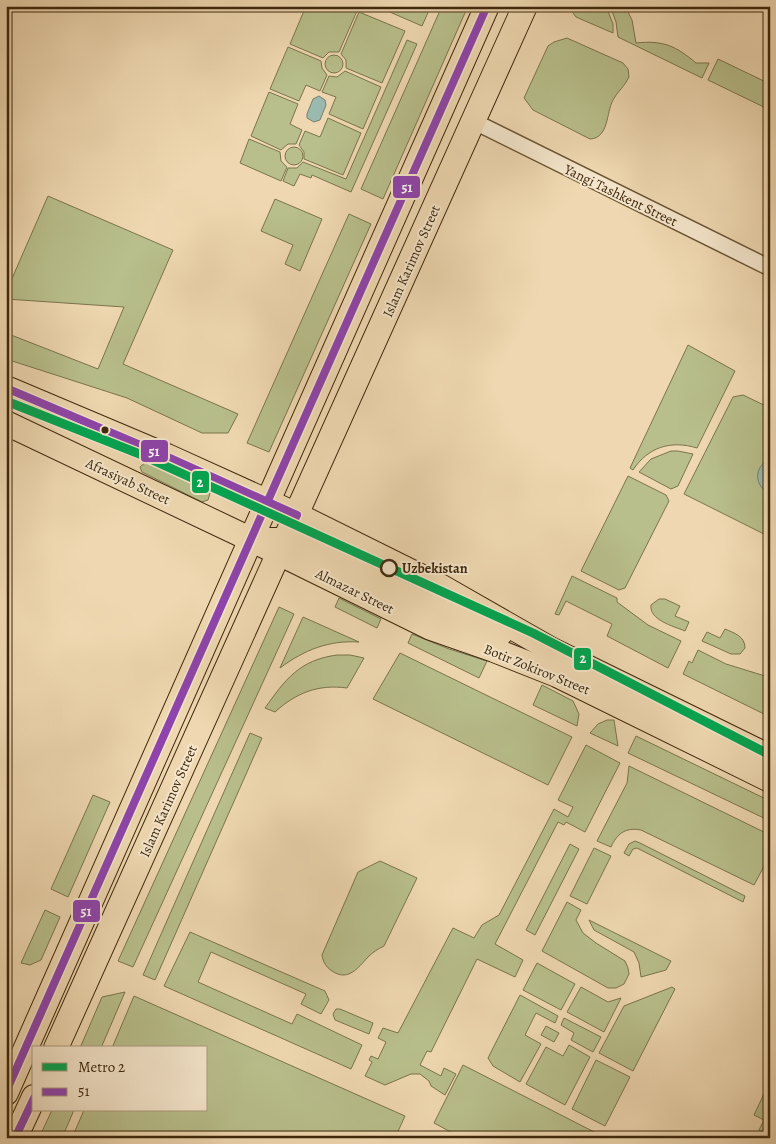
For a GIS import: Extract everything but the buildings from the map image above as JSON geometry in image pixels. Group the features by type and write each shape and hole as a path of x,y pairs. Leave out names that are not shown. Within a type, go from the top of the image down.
{"main road":[{"path":"32,1090 9,1087 486,6"},
{"name":"Islam Karimov Street","path":"297,515 525,6"},
{"path":"6,388 167,456 297,515 440,586 552,650 770,757"},
{"name":"Afrasiyab Street","path":"6,423 250,539 282,547"},
{"path":"297,515 282,547 302,546 441,612 552,650"},
{"name":"Islam Karimov Street","path":"57,1046 282,547"},
{"name":"Almazar Street","path":"282,547 431,628"},
{"name":"Botir Zokirov Street","path":"431,628 526,662 565,679 770,780"},
{"path":"112,853 138,866"},
{"path":"15,1138 32,1101"}],"street":[{"name":"Yangi Tashkent Street","path":"473,121 770,268"},
{"name":"Botir Zokirov Street","path":"641,716 689,752 770,792"}],"green space":[{"path":"306,6 346,6 357,11 339,52 329,52 323,58 290,44"},
{"path":"376,6 413,6 418,9 420,6 431,6 422,26"},
{"path":"442,6 468,6 383,199 361,189"},
{"path":"568,6 606,6 613,24 613,33 576,17"},
{"path":"610,6 625,6 632,20 636,43 654,42 662,44 675,48 696,63 709,63 702,78 618,37 616,22"},
{"path":"359,12 405,31 382,83 346,68 346,60 341,54"},
{"path":"567,38 623,63 628,69 629,77 613,100 604,130 596,138 590,139 533,110 524,98 548,46"},
{"path":"407,40 417,44 351,192 312,175 311,178 300,174 294,186 283,181 288,168 297,168 303,162 346,179"},
{"path":"288,47 321,61 322,68 327,75 320,91 306,85 299,101 270,89"},
{"path":"334,55 340,58 343,64 340,70 334,73 328,70 325,64 328,58"},
{"path":"718,59 770,84 770,110 708,80"},
{"path":"345,71 381,87 363,129 329,114 336,97 322,92 329,76 337,77"},
{"path":"269,92 298,104 290,124 302,130 296,144 288,144 281,150 251,136"},
{"path":"328,118 361,133 343,175 304,159 304,152 299,145 305,131 320,137"},
{"path":"249,139 280,152 281,161 287,167 281,181 240,163"},
{"path":"294,147 300,150 303,156 300,162 294,165 288,162 285,156 288,150"},
{"path":"48,196 173,250 123,364 238,414 228,433 202,433 127,398 6,359 6,333 98,369 124,307 6,299 7,290"},
{"path":"275,199 322,219 300,271 285,264 293,245 261,231"},
{"path":"349,214 371,224 269,452 247,443"},
{"path":"688,345 735,371 697,448 678,445 661,447 646,456 633,470 630,468"},
{"path":"743,395 770,408 770,537 684,494 733,397"},
{"path":"671,451 693,454 678,486 671,489 639,472 651,459"},
{"path":"147,461 207,490 210,493 208,500 202,502 142,472 140,467"},
{"path":"628,476 666,495 669,501 625,588 619,590 581,571"},
{"path":"572,576 617,598 617,602 648,625 681,641 668,668 607,636 612,624 566,601 559,615 555,614"},
{"path":"339,598 381,619 377,628 335,607"},
{"path":"659,599 665,599 680,606 675,616 689,622 685,631 668,625 654,615 651,605"},
{"path":"279,607 294,614 133,967 118,961"},
{"path":"303,617 359,642 337,643 317,648 298,656 280,668"},
{"path":"725,629 741,638 745,644 745,648 740,654 731,654 702,641 707,632 720,638"},
{"path":"412,634 449,649 487,661 479,678 408,643"},
{"path":"698,650 726,664 765,676 770,666 770,692 767,697 770,699 770,717 683,674 689,661 692,663"},
{"path":"400,653 572,737 548,785 373,699"},
{"path":"337,655 364,658 347,688 326,687 308,691 283,705 275,712 265,708 294,673 313,661"},
{"path":"542,685 573,701 579,714 577,726 533,705"},
{"path":"607,720 614,720 618,746 590,733 598,724"},
{"path":"250,733 262,738 155,980 143,975"},
{"path":"636,736 770,801 770,821 628,753"},
{"path":"586,745 620,763 585,832 566,822 564,825 558,822 495,944 523,960 515,977 477,959 431,1052 427,1051 420,1065 441,1076 444,1068 456,1074 445,1095 431,1086 429,1081 420,1074 411,1074 385,1085 365,1076 372,1062 369,1060 371,1056 378,1059 386,1042 378,1038 383,1028 398,1033 453,928 474,938 482,925 499,915 554,809 568,817 573,807 558,800"},
{"path":"629,766 770,835 770,855 754,885 641,830 635,829 622,833 616,838 611,847 597,841 627,783"},
{"path":"93,795 110,802 68,897 51,889"},
{"path":"635,841 745,896 743,902 637,848 633,849 629,856 624,853 629,844"},
{"path":"570,844 579,849 535,935 526,930"},
{"path":"594,848 611,856 587,904 570,896"},
{"path":"380,861 417,878 384,946 352,972 343,975 338,974 326,966 322,955 358,872"},
{"path":"567,902 581,910 576,920 583,933 625,961 629,974 624,984 616,988 608,988 542,951"},
{"path":"45,910 60,917 41,960 30,965 21,963"},
{"path":"589,920 671,961 666,970 641,977 639,963 634,952 594,930"},
{"path":"190,932 325,991 329,1000 321,1014 301,1004 306,994 211,952 198,982 292,1024 297,1014 362,1045 351,1069 164,986"},
{"path":"537,963 575,984 561,1010 523,990"},
{"path":"581,987 608,1002 621,998 604,1032 567,1012"},
{"path":"672,987 675,989 633,1071 599,1053 624,1006"},
{"path":"125,992 102,1046 81,1046 102,997"},
{"path":"520,995 558,1016 555,1023 536,1013 525,1035 541,1044 520,1082 493,1066 488,1058"},
{"path":"134,996 405,1116 395,1138 72,1138 83,1112 208,1112 208,1046 113,1046"},
{"path":"336,1009 373,1023 369,1034 335,1020 333,1014"},
{"path":"564,1018 601,1037 593,1052 571,1040 574,1033 561,1025"},
{"path":"546,1026 559,1033 554,1042 541,1035"},
{"path":"569,1045 590,1057 565,1105 526,1084 546,1047 563,1056"},
{"path":"596,1060 630,1077 605,1126 572,1109"},
{"path":"463,1065 606,1138 462,1138 434,1123"},
{"path":"770,1081 770,1136 759,1130 764,1120 754,1115"},
{"path":"51,1112 73,1112 62,1138 39,1138"}],"water":[{"path":"319,96 325,100 326,105 320,120 314,122 307,118 307,114 313,99"},
{"path":"770,459 770,494 758,482 758,471 764,462"}],"metro line":[{"name":"2","path":"6,401 137,453 533,633 770,755"}],"transit line":[{"name":"51","path":"6,1092 487,6"},
{"name":"51","path":"6,388 152,450 297,515 295,519"},
{"name":"51","path":"15,1138 32,1102"}],"place":[{"name":"Uzbekistan","path":"389,568"}]}
